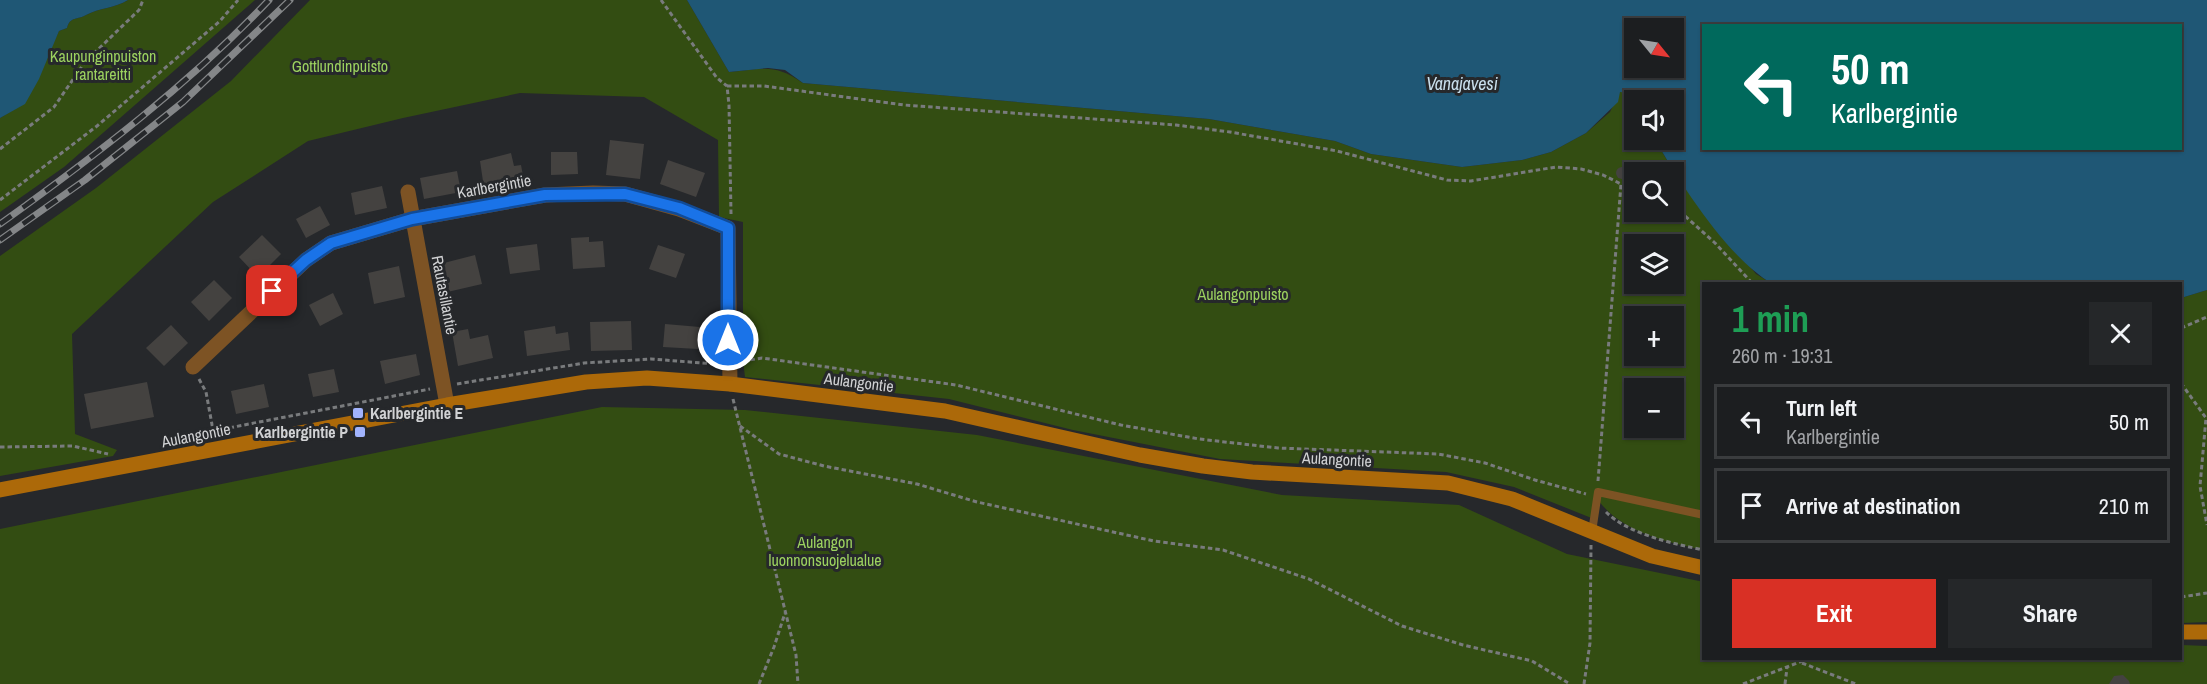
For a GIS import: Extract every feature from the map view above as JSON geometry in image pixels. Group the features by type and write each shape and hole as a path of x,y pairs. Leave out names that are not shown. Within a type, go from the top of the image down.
{"main road":[{"name":"Aulangontie","path":"0,490 447,405 586,382 647,378 729,384 945,411 1140,455 1203,466 1252,472 1448,483 1512,499 1652,556 1702,568"},
{"path":"2182,632 2207,632"}],"street":[{"name":"Rautasillantie","path":"408,192 447,405"},
{"name":"Karlbergintie","path":"196,374 255,306 306,260 331,243 412,219 545,195 593,193 625,194 679,208 728,228"},
{"path":"728,228 729,384"}],"lane":[{"path":"1592,532 1597,496 1702,515"}],"path":[{"path":"0,149 54,107 85,62 139,10 143,0"},
{"path":"0,200 85,136 220,21 238,0"},
{"path":"661,0 717,78 726,86 764,86 904,105 1176,125 1230,132 1337,151 1447,180 1470,180 1556,167 1581,169 1624,184"},
{"path":"726,86 731,210 728,228"},
{"path":"80,130 85,136"},
{"path":"1597,496 1621,184"},
{"path":"1684,215 1715,243 1751,282"},
{"path":"2182,327 2207,317"},
{"name":"Aulangontie","path":"728,363 762,358 956,385 1121,425 1199,439 1278,448 1438,454 1485,463 1535,480 1597,496 1608,514 1623,524 1675,544 1702,550"},
{"path":"196,374 206,392 212,422"},
{"path":"2182,383 2206,418 2200,486 2207,525"},
{"path":"729,384 796,655 798,684"},
{"path":"740,426 778,454 824,466 917,484 977,502 1154,541 1223,550 1309,579 1402,626 1463,645 1532,661 1570,684"},
{"path":"0,447 73,446 113,456"},
{"path":"1584,684 1590,643 1592,532"},
{"path":"2182,597 2207,593"},
{"path":"759,684 785,612"},
{"path":"1743,684 1806,660"},
{"path":"1801,663 1856,684"},
{"path":"1785,684 1787,668"}],"green space":[{"name":"Kaupunginpuiston rantareitti","path":"128,0 255,0 64,167 0,212 0,118 25,103 59,31 67,28 72,20"},
{"name":"Aulangonpuisto","path":"310,0 687,0 729,72 768,69 784,72 803,83 1209,119 1335,141 1371,154 1462,167 1522,160 1551,152 1586,133 1610,112 1620,91 1624,92 1624,150 1661,150 1668,162 1624,162 1624,222 1684,222 1684,186 1756,274 1769,282 1702,282 1702,550 1660,539 1632,528 1608,511 1598,500 1594,519 1514,487 1446,472 1220,459 1073,430 949,399 745,377 743,222 719,217 718,140 644,97 520,93 308,141 213,202 72,334 75,434 117,450 113,456 0,476 0,256 96,188 231,81"},
{"path":"2207,290 2207,622 2182,623 2182,298"},
{"name":"Aulangon luonnonsuojelualue","path":"602,407 745,410 977,435 1282,495 1459,505 1567,554 1702,582 1702,660 2182,660 2182,645 2207,646 2207,684 0,684 0,529"}],"water":[{"path":"0,0 128,0 72,20 67,28 59,31 39,79 25,104 0,118"},
{"name":"Vanajavesi","path":"687,0 2207,0 2207,290 2182,298 2182,282 1770,282 1738,256 1706,218 1684,187 1684,162 1668,162 1661,150 1684,150 1684,90 1624,90 1624,92 1620,92 1618,102 1586,133 1551,152 1522,160 1462,167 1371,154 1335,141 1209,119 803,83 785,70 768,68 729,72"}],"building":[{"path":"610,140 644,144 640,179 606,175"},
{"path":"551,152 577,152 578,174 551,175"},
{"path":"511,153 514,166 521,165 524,181 484,188 480,161"},
{"path":"668,160 705,173 696,197 660,184"},
{"path":"1622,167 1624,178 1622,179 1616,173"},
{"path":"457,171 461,192 424,199 420,178"},
{"path":"382,186 387,208 355,215 351,193"},
{"path":"320,206 330,225 306,238 296,219"},
{"path":"262,235 281,254 258,277 239,257"},
{"path":"589,237 589,242 603,241 605,267 573,269 571,238"},
{"path":"537,244 540,270 510,274 506,248"},
{"path":"658,245 685,254 676,278 649,269"},
{"path":"475,255 482,284 443,293 436,265"},
{"path":"399,266 405,297 374,304 368,273"},
{"path":"214,280 232,298 209,321 191,302"},
{"path":"333,293 343,314 320,326 309,305"},
{"path":"631,321 632,350 591,351 590,322"},
{"path":"665,324 700,327 698,349 663,347"},
{"path":"171,325 188,343 164,366 146,348"},
{"path":"555,326 556,334 568,332 570,350 527,356 524,331"},
{"path":"468,329 470,339 488,335 493,358 458,366 452,332"},
{"path":"416,354 420,375 385,384 380,361"},
{"path":"334,369 339,392 313,397 308,374"},
{"path":"147,382 154,417 91,429 84,394"},
{"path":"264,384 269,407 236,414 231,391"},
{"path":"2123,675 2130,684 2109,684 2114,676"}],"railway":[{"path":"0,224 140,118 206,61 269,0"},
{"path":"0,240 85,180 183,102 290,0"}],"place":[{"name":"Karlbergintie E","path":"358,413"},
{"name":"Karlbergintie P","path":"360,432"}],"route":[{"path":"272,291 306,260 331,243 412,219 545,195 625,194 679,208 728,228 728,340"}],"park label":[{"name":"Gottlundinpuisto","path":"340,66"}]}
